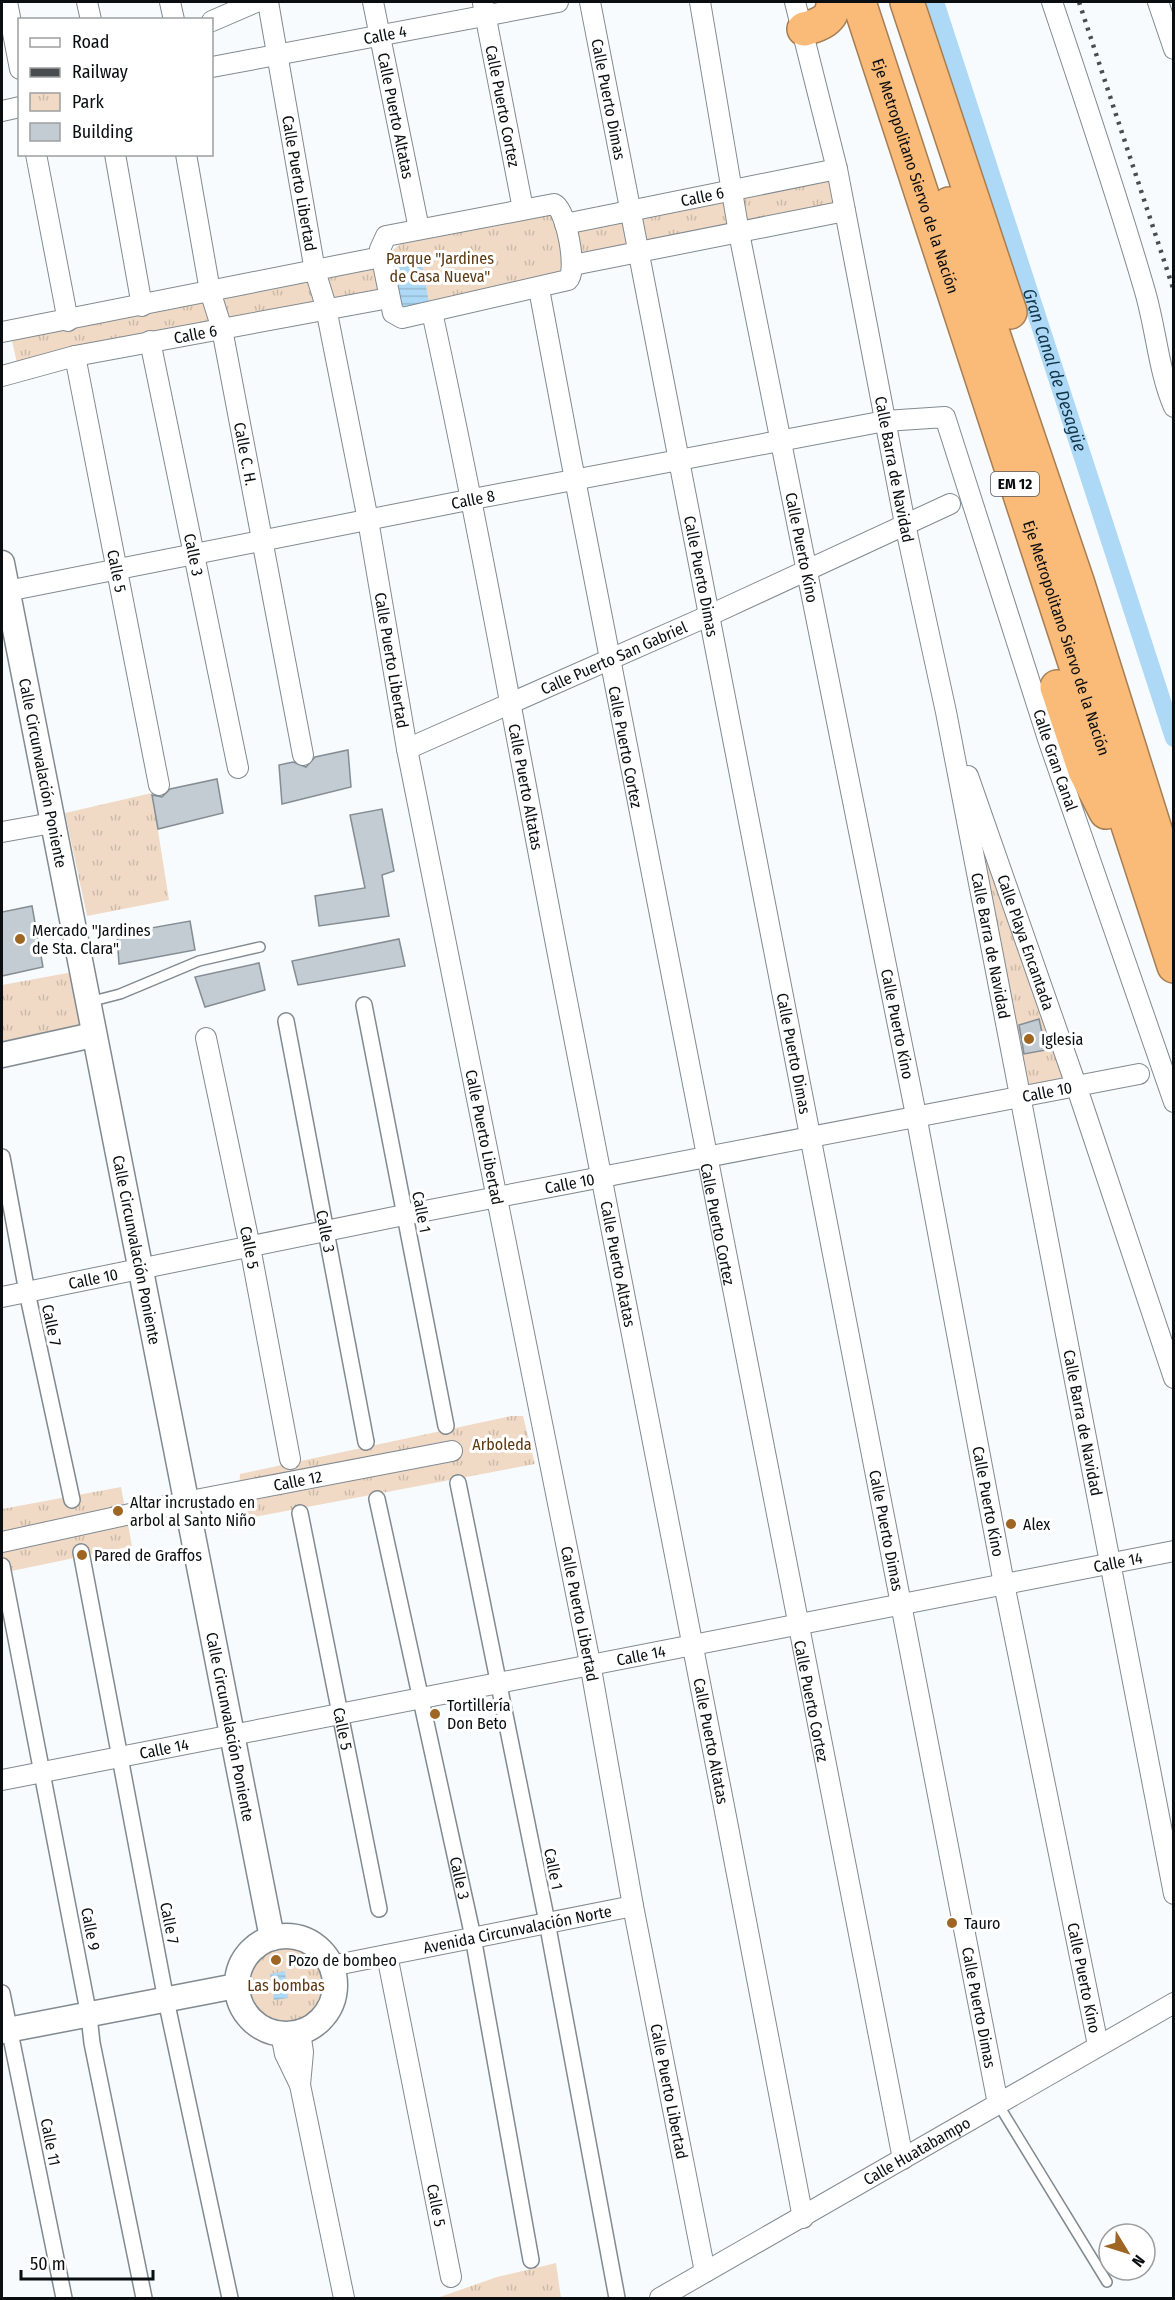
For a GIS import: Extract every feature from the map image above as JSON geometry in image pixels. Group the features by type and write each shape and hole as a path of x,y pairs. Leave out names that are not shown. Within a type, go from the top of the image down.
{"highway":[{"path":"800,15 825,21 833,7 833,2"},
{"path":"852,2 958,373 1085,771 1131,866 1162,893"},
{"name":"Eje Metropolitano Siervo de la Nación","path":"859,2 1162,893"},
{"name":"Eje Metropolitano Siervo de la Nación","path":"882,2 1077,581 1162,893 1173,966"},
{"path":"907,2 1027,364 1071,526 1077,581"}],"street":[{"path":"7,2 18,59"},
{"path":"87,2 91,18"},
{"path":"170,2 174,18"},
{"path":"213,21 256,2"},
{"name":"Calle Puerto Libertad","path":"268,2 315,271 326,309 368,520 407,749 590,1663 633,1906 705,2272"},
{"name":"Calle Puerto Altatas","path":"373,2 419,229"},
{"name":"Calle 4","path":"213,67 380,33 484,8 558,2"},
{"name":"Calle Puerto Dimas","path":"590,2 809,1137 903,1604 998,2104"},
{"name":"Calle Puerto Kino","path":"700,2 739,233 916,1115 1004,1584 1098,2045"},
{"path":"1052,2 1124,219 1152,314 1173,407"},
{"path":"1158,2 1173,49"},
{"name":"Calle Puerto Cortez","path":"484,8 523,209"},
{"name":"Calle Barra de Navidad","path":"800,15 837,169 905,524 946,712 1173,1894"},
{"path":"2,111 18,107"},
{"path":"36,156 68,321"},
{"path":"115,156 142,306"},
{"name":"Calle C. H.","path":"186,156 210,291 222,329 303,755"},
{"name":"Calle 6","path":"565,224 837,169"},
{"path":"572,271 565,224 558,206 523,209 386,236 381,244 381,257 389,298 393,313 398,317 539,289 572,271 639,252 845,211"},
{"path":"2,332 68,321 381,257"},
{"name":"Calle Puerto Cortez","path":"539,289 608,660 796,1625 903,2159"},
{"name":"Calle 6","path":"2,376 75,356 389,298"},
{"name":"Calle Puerto Altatas","path":"432,312 472,499 509,702 694,1644 803,2218"},
{"name":"Calle 3","path":"150,341 238,768"},
{"name":"Calle 5","path":"75,356 159,785"},
{"name":"Calle 8","path":"4,592 117,572 195,554 472,499 885,421 945,417"},
{"name":"Calle Gran Canal","path":"945,417 1048,739 1173,1102"},
{"name":"Calle Puerto San Gabriel","path":"407,749 708,616 951,504"},
{"name":"Calle Circunvalación Poniente","path":"2,563 4,592 52,823 272,1938"},
{"name":"Calle Playa Encantada","path":"946,712 1077,1088 1173,1378"},
{"path":"2,832 52,823"},
{"name":"Calle 1","path":"364,1005 446,1426"},
{"name":"Calle 3","path":"286,1021 328,1232 366,1442"},
{"path":"2,1055 93,1035"},
{"name":"Calle 5","path":"206,1038 250,1247 290,1459"},
{"name":"Calle 10","path":"2,1297 404,1215 916,1115 1077,1088 1139,1074"},
{"name":"Calle 7","path":"2,1157 27,1292 72,1500"},
{"name":"Calle 12","path":"2,1542 185,1502 452,1451"},
{"name":"Calle 1","path":"458,1483 547,1922 617,2298"},
{"name":"Calle 3","path":"377,1498 473,1937 531,2260"},
{"name":"Calle 5","path":"300,1513 379,1909"},
{"name":"Calle 14","path":"2,1780 590,1663 1173,1551"},
{"name":"Calle 7","path":"81,1552 166,2000 230,2298"},
{"name":"Calle 9","path":"2,1566 89,2016 94,2055 144,2298"},
{"name":"Avenida Circunvalación Norte","path":"331,1966 633,1906"},
{"path":"290,1936 307,1941 321,1951 331,1966 335,1983 333,1999 325,2015 313,2026 290,2033 265,2030 251,2021 242,2007 237,1986 238,1975 245,1958 257,1946 272,1938 290,1936"},
{"name":"Calle 5","path":"387,1955 452,2277"},
{"path":"6,2030 237,1986"},
{"name":"Calle 11","path":"2,1994 6,2030 64,2298"},
{"name":"Calle Huatabampo","path":"671,2296 705,2272 803,2218 1173,2003"},
{"path":"290,2033 285,2054 300,2085 344,2298"}],"lane":[{"path":"86,1002 120,994 199,961 260,947"},
{"path":"998,2104 1097,2266"}],"green space":[{"name":"Parque \"Jardines de Casa Nueva\"","path":"833,172 843,212 572,265 574,279 430,311 390,300 19,372 10,332 383,258 419,229 563,200 567,223"},
{"path":"152,793 169,900 87,916 65,813"},
{"path":"983,835 1071,1086 1023,1093 972,838"},
{"path":"73,972 87,1042 2,1058 2,985"},
{"name":"Arboleda","path":"511,1416 523,1416 535,1464 243,1519 239,1496 240,1474"},
{"path":"121,1487 132,1546 2,1573 2,1509"},
{"name":"Las bombas","path":"286,1936 305,1940 320,1951 331,1966 335,1985 331,2004 320,2019 305,2030 286,2034 267,2030 252,2019 241,2004 237,1985 241,1966 252,1951 267,1940"},
{"path":"556,2263 561,2298 437,2298 497,2277"}],"water":[{"path":"421,258 429,303 400,309 391,263"},
{"path":"285,1971 288,1998 274,2000 270,1974"}],"building":[{"path":"348,750 351,787 282,804 279,765 293,762 306,767 315,757"},
{"path":"217,779 223,813 158,829 152,795 162,797 170,789"},
{"path":"382,809 394,871 382,875 389,916 319,926 315,896 365,888 350,815"},
{"name":"Mercado \"Jardines de Sta. Clara\"","path":"32,906 43,967 2,976 2,912"},
{"path":"190,921 195,950 119,964 117,934"},
{"path":"399,939 405,966 298,985 292,961"},
{"path":"259,963 265,990 205,1007 195,977"},
{"name":"Iglesia","path":"1039,1019 1046,1050 1024,1054 1019,1025"}],"waterway":[{"name":"Gran Canal de Desagüe","path":"935,2 1174,738"}],"railway":[{"path":"1079,2 1174,291"}],"place":[{"name":"Mercado \"Jardines de Sta. Clara\"","path":"20,939"},
{"name":"Iglesia","path":"1029,1039"},
{"name":"Altar incrustado en arbol al Santo Niño","path":"118,1511"},
{"name":"Alex","path":"1011,1524"},
{"name":"Pared de Graffos","path":"82,1555"},
{"name":"Tortillería Don Beto","path":"435,1714"},
{"name":"Tauro","path":"952,1923"},
{"name":"Pozo de bombeo","path":"276,1960"}]}
